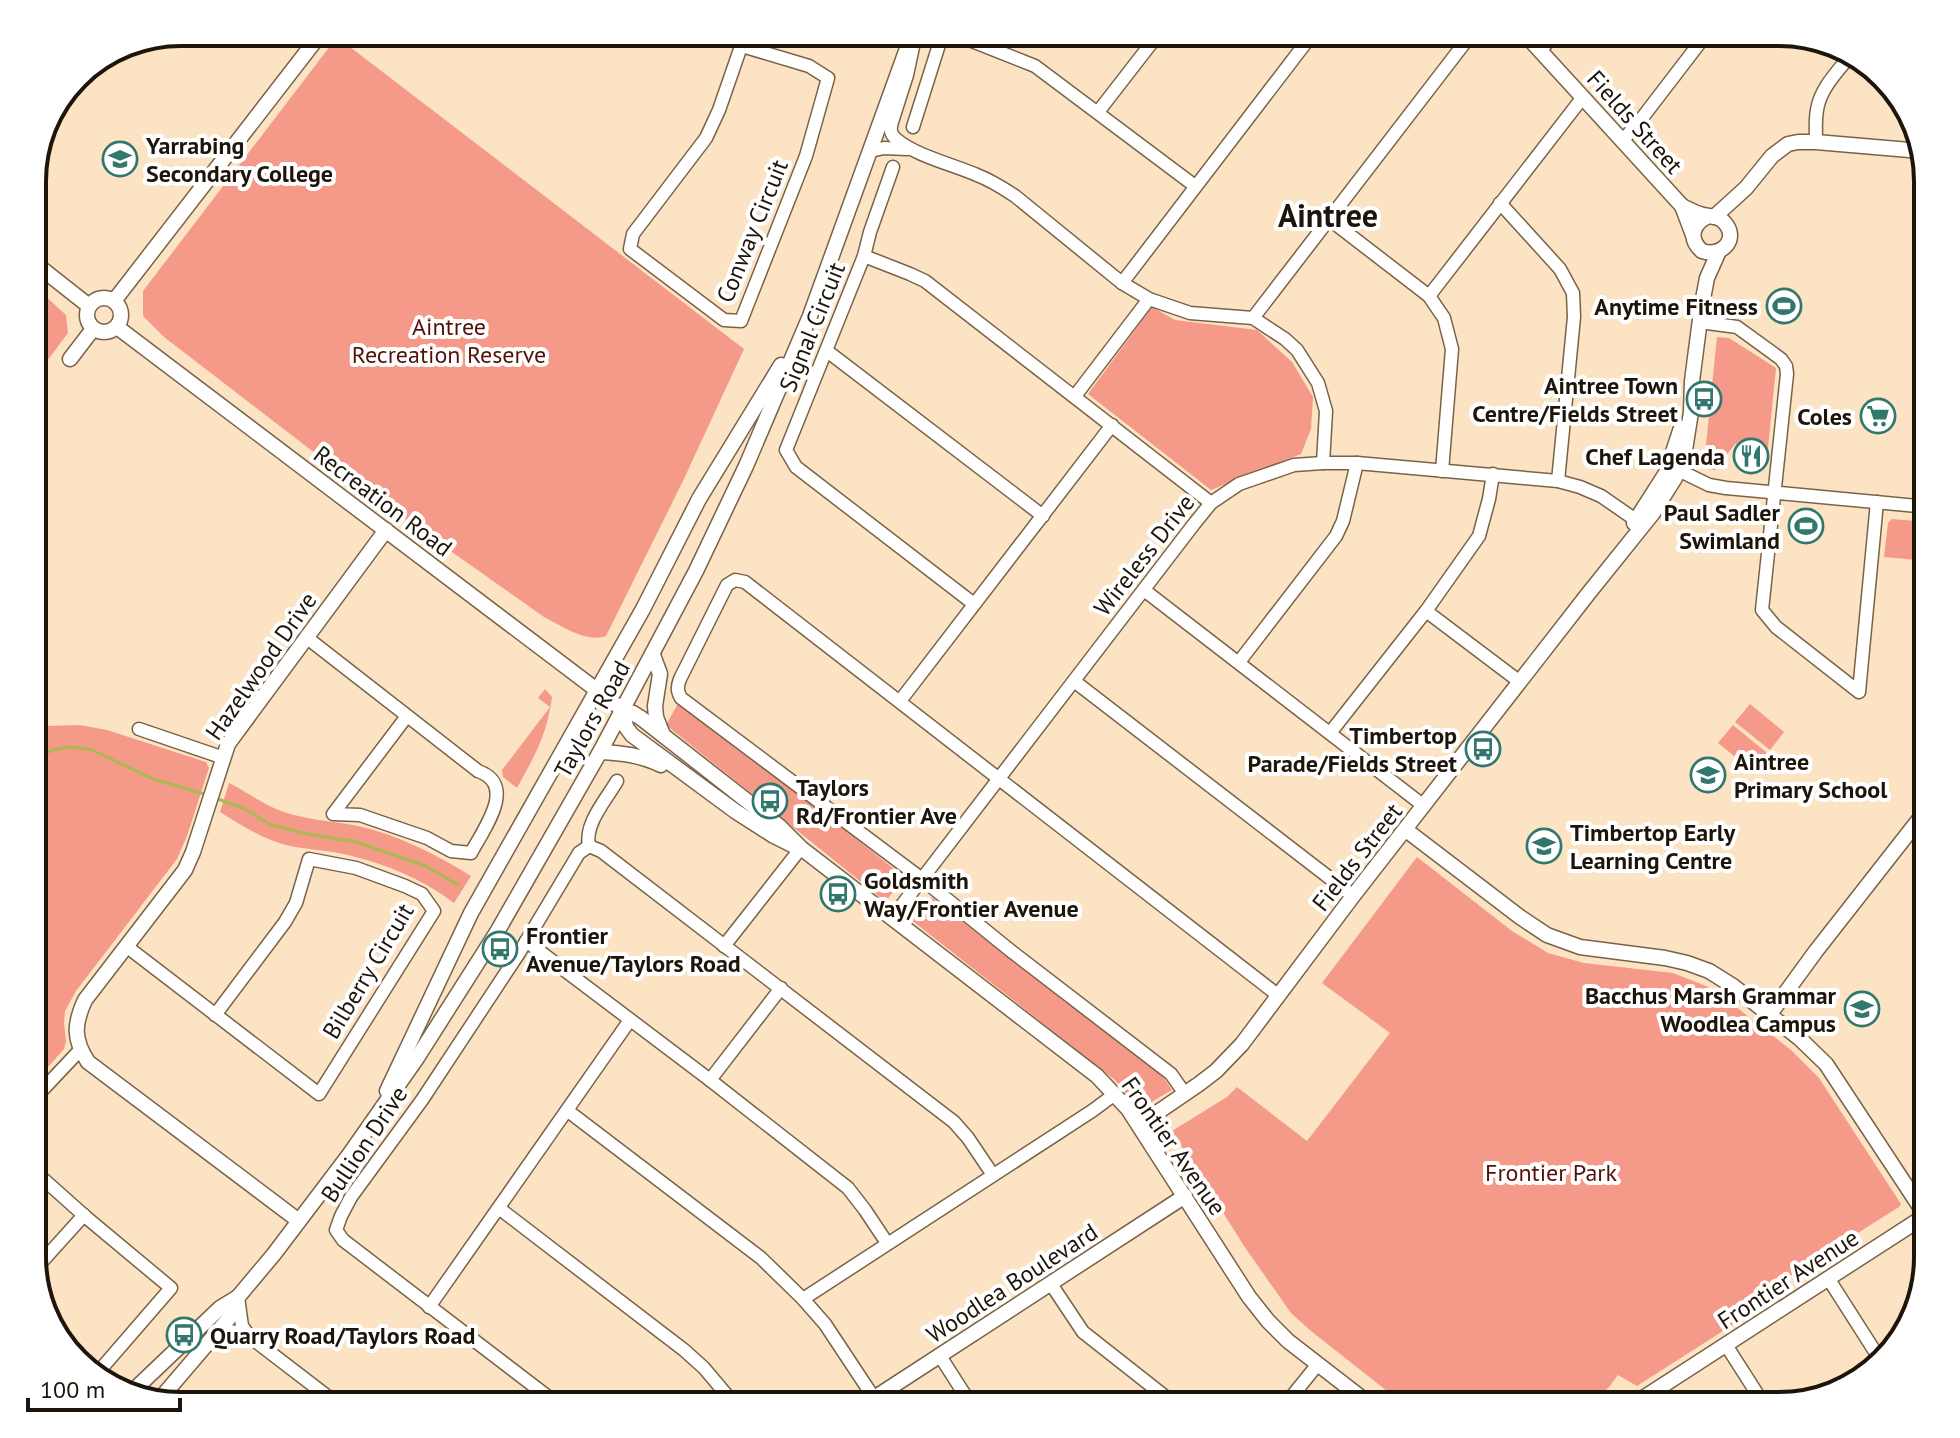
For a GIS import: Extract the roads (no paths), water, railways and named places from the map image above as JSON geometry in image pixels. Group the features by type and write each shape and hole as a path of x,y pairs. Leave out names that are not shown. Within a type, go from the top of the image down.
{"street":[{"path":"114,301 311,46"},
{"name":"Conway Circuit","path":"742,46 809,66 828,78 806,156 741,321 724,320 630,249 633,234 706,138 742,46"},
{"name":"Taylors Road","path":"889,95 902,46"},
{"name":"Taylors Road","path":"167,1390 230,1317 238,1297 299,1221 417,1058 497,932 600,752 696,571 746,466 810,316 908,46"},
{"path":"912,46 907,75 890,130 895,139 910,149 996,184 1122,283 1149,299 1190,313 1253,318 1285,339 1297,350 1318,383 1326,411 1323,463"},
{"path":"913,127 941,46"},
{"path":"983,46 1035,66 1195,186"},
{"path":"1098,112 1149,46"},
{"path":"1122,283 1303,46"},
{"path":"1253,318 1462,46"},
{"name":"Fields Street","path":"1535,46 1682,206 1693,235"},
{"path":"1540,52 1544,46"},
{"path":"1623,140 1697,46"},
{"path":"1816,142 1820,98 1844,63"},
{"path":"1429,296 1583,97"},
{"path":"1746,188 1728,227 1727,245 1719,251 1702,251 1693,235 1696,225 1746,188 1784,146 1816,142 1910,150"},
{"path":"870,151 910,149"},
{"path":"864,256 893,167"},
{"path":"1500,203 1560,269 1573,293 1574,317 1558,481"},
{"name":"Fields Street","path":"1682,206 1711,216"},
{"path":"1711,216 1728,227"},
{"path":"1329,219 1429,296 1444,318 1452,349 1442,471"},
{"name":"Fields Street","path":"1702,251 1707,278"},
{"name":"Fields Street","path":"1139,1125 1216,1071 1229,1058 1640,523 1657,488 1673,468 1692,381 1707,278 1719,251"},
{"name":"Signal Circuit","path":"974,604 796,467 786,450 864,256 925,281 1211,503"},
{"path":"46,272 89,306"},
{"path":"101,298 114,301 121,314 117,327 103,333 93,329 86,316 89,306 101,298"},
{"path":"1075,396 1149,299"},
{"name":"Taylors Road","path":"373,1121 471,913 598,691 699,499 810,316"},
{"path":"1700,322 1737,327 1786,366 1762,610 1776,627 1859,692 1877,502"},
{"name":"Recreation Road","path":"117,327 623,710"},
{"path":"70,359 93,329"},
{"path":"827,351 1043,516"},
{"path":"900,701 1112,425"},
{"name":"Wireless Drive","path":"892,918 1211,503 1239,484 1294,465 1323,463 1493,474 1558,481 1580,487 1601,496 1640,523"},
{"path":"1239,662 1336,536 1343,521 1357,463"},
{"path":"1673,468 1709,485 1914,506"},
{"path":"1330,733 1426,611 1479,536 1493,474"},
{"name":"Hazelwood Drive","path":"80,1050 76,1036 78,1015 85,1000 185,870 228,744 386,530"},
{"path":"1185,1094 1171,1074 922,879 687,703 678,692 678,685 727,585 739,580 757,591 1279,996"},
{"path":"1144,590 1424,806"},
{"path":"1426,611 1520,682"},
{"path":"306,637 478,771 487,774 496,785 497,804 471,853 451,851 427,838 360,815 333,814 407,716"},
{"path":"653,655 660,674 656,717 664,736"},
{"path":"1074,681 1353,896"},
{"name":"Frontier Avenue","path":"801,848 774,836 632,735 626,727 623,710 633,713 664,736 779,826 801,848 1094,1074 1115,1094 1139,1125 1249,1297 1268,1321 1288,1341 1354,1392"},
{"path":"139,729 224,758"},
{"path":"600,752 627,753 646,758 697,784"},
{"path":"617,781 589,829 589,846 601,851 954,1122 993,1175"},
{"path":"1770,1014 1914,826"},
{"path":"1406,830 1547,935 1580,947 1665,958 1699,966 1733,986 1810,1046 1826,1064 1914,1196"},
{"name":"Bullion Drive","path":"541,1392 343,1240 336,1230 351,1197 422,1100 526,941 579,853 589,846"},
{"path":"724,946 801,848"},
{"name":"Bilberry Circuit","path":"126,946 215,1015 319,1094 434,911 422,894 405,886 356,868 309,859 296,903 285,922 215,1015"},
{"path":"526,941 848,1188 887,1243"},
{"path":"710,1080 781,988"},
{"path":"429,1307 630,1020"},
{"path":"46,1086 80,1050 88,1062 113,1082 299,1221"},
{"path":"803,1299 1115,1094"},
{"path":"568,1111 761,1258 825,1324 862,1392"},
{"path":"46,1181 171,1288 103,1367"},
{"name":"Woodlea Boulevard","path":"884,1392 1185,1196"},
{"path":"500,1209 684,1350 724,1392"},
{"path":"46,1257 84,1215"},
{"name":"Frontier Avenue","path":"1653,1392 1914,1223"},
{"path":"1828,1278 1875,1351"},
{"path":"1051,1284 1083,1332 1159,1392"},
{"path":"238,1297 242,1326 250,1337"},
{"name":"Taylors Road","path":"139,1385 220,1308 238,1297"},
{"path":"219,1330 250,1337 322,1392"},
{"path":"1726,1345 1756,1392"},
{"path":"940,1356 963,1392"},
{"path":"1295,1392 1318,1364"}],"waterway":[{"path":"46,753 69,747 90,749 153,779 208,795"},
{"path":"215,798 245,809 271,825 356,842 426,866 458,885"}],"place":[{"name":"Yarrabing Secondary College","path":"120,159"},
{"name":"Anytime Fitness","path":"1784,306"},
{"name":"Aintree Town Centre/Fields Street","path":"1704,399"},
{"name":"Coles","path":"1878,416"},
{"name":"Chef Lagenda","path":"1751,456"},
{"name":"Paul Sadler Swimland","path":"1806,526"},
{"name":"Timbertop Parade/Fields Street","path":"1483,749"},
{"name":"Aintree Primary School","path":"1708,775"},
{"name":"Taylors Rd/Frontier Ave","path":"770,801"},
{"name":"Timbertop Early Learning Centre","path":"1544,846"},
{"name":"Goldsmith Way/Frontier Avenue","path":"838,894"},
{"name":"Frontier Avenue/Taylors Road","path":"500,949"},
{"name":"Bacchus Marsh Grammar Woodlea Campus","path":"1862,1009"},
{"name":"Quarry Road/Taylors Road","path":"184,1335"}],"district":[{"name":"Aintree","path":"1328,215"}],"park label":[{"name":"Aintree Recreation Reserve","path":"449,340"},
{"name":"Frontier Park","path":"1551,1172"}]}
